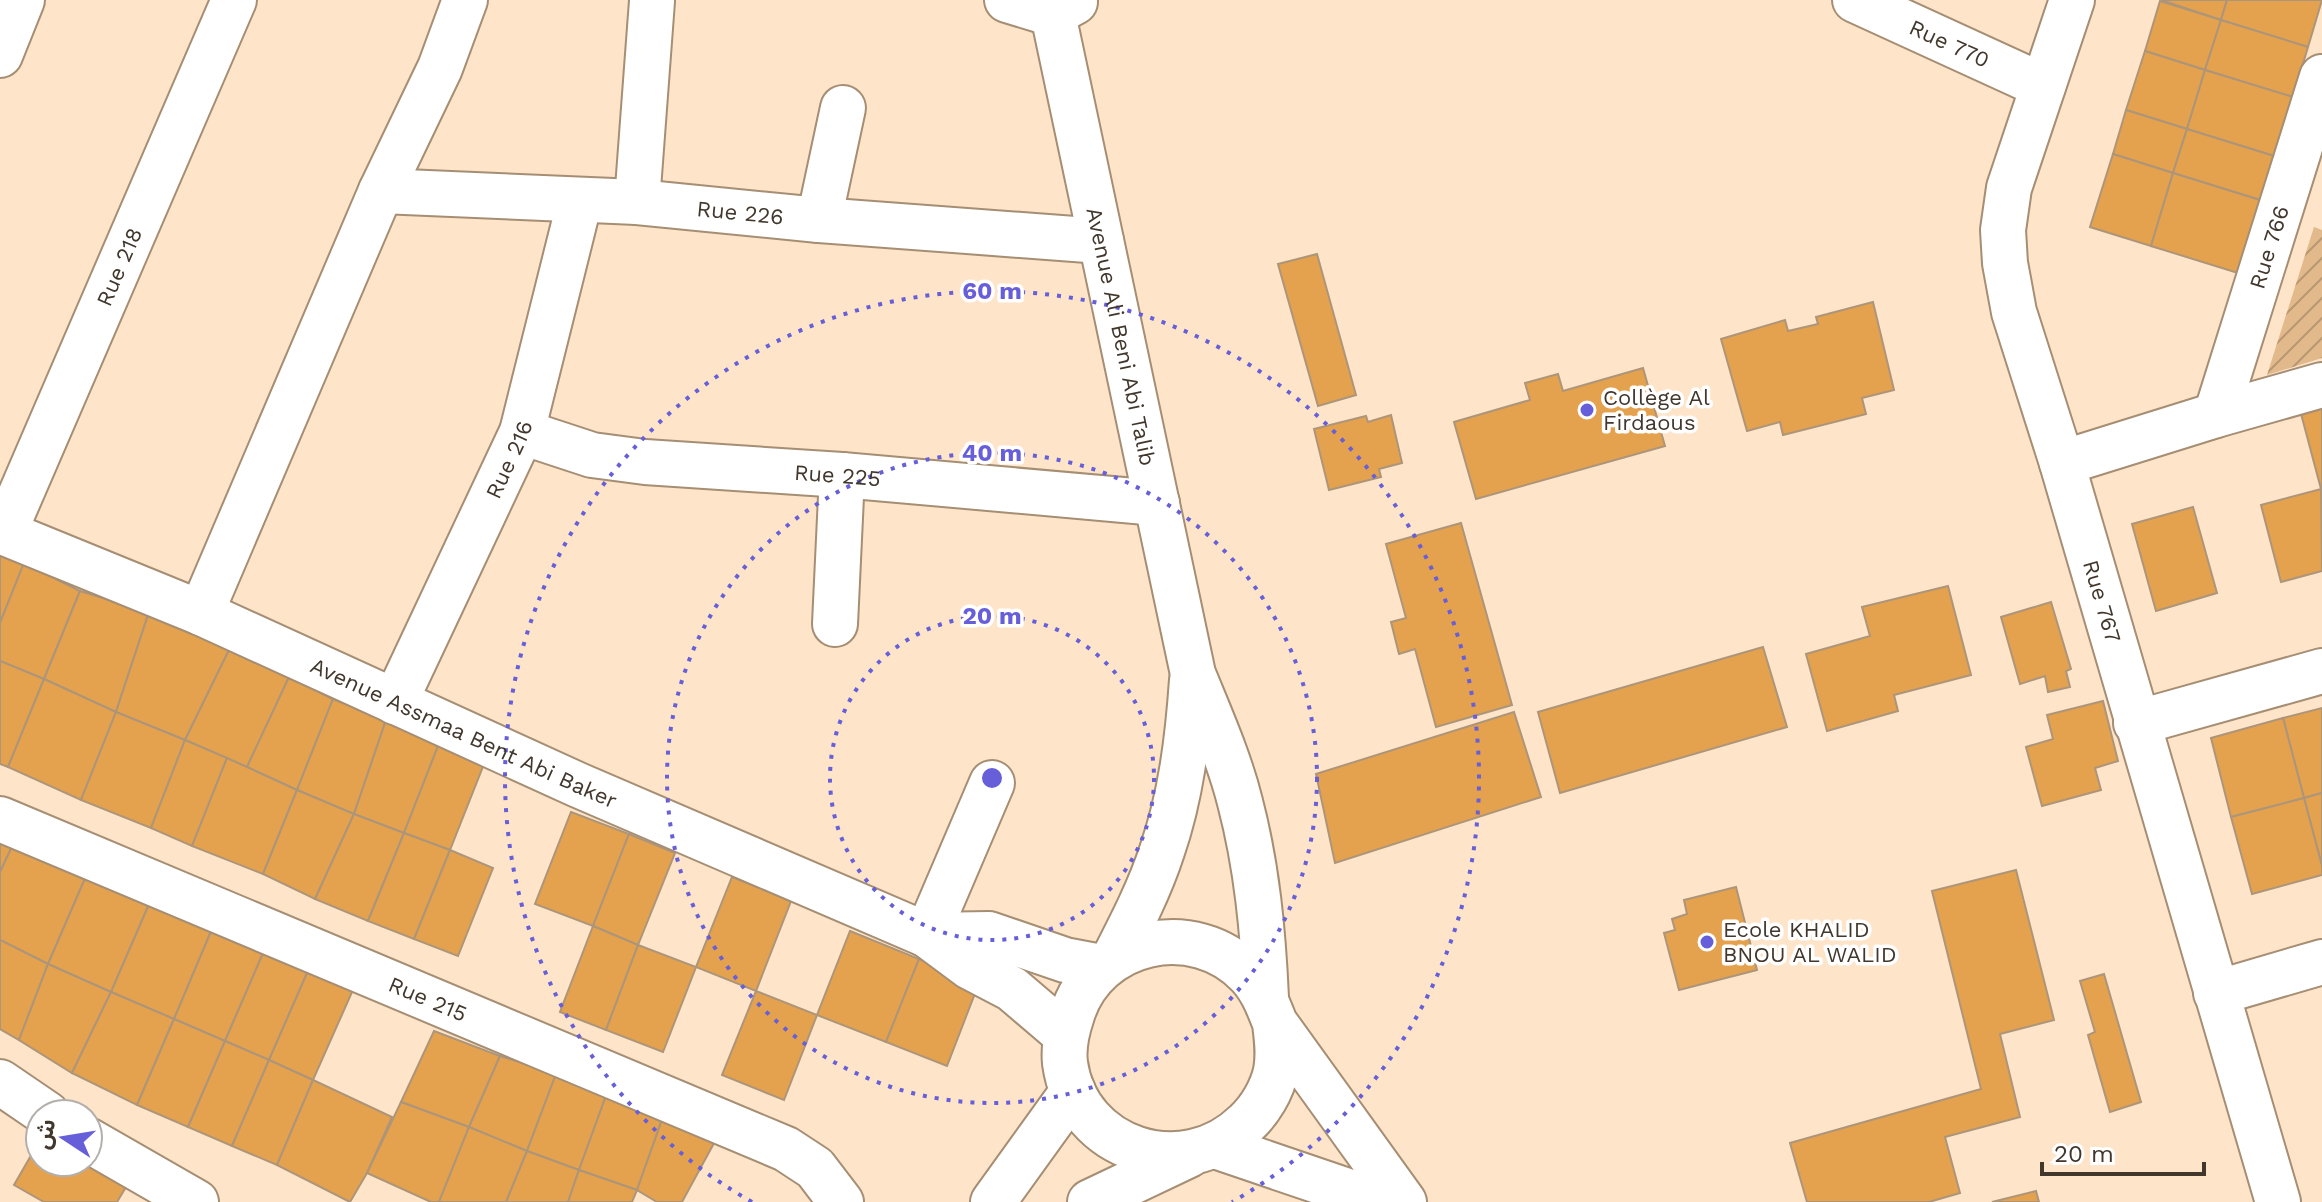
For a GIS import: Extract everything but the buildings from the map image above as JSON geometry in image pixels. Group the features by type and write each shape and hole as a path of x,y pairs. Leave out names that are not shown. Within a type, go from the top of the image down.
{"street":[{"path":"0,55 22,0"},
{"name":"Rue 218","path":"2,532 234,0"},
{"path":"201,613 381,191 440,68 465,0"},
{"path":"1007,0 1061,5"},
{"name":"Rue 770","path":"1855,0 2043,86"},
{"name":"Rue 767","path":"2072,0 2009,188 2003,230 2005,263 2014,312 2062,463 2278,1202"},
{"path":"637,202 652,1"},
{"name":"Avenue Ali Beni Abi Talib","path":"1061,5 1101,241 1193,674 1219,736 1246,826 1263,932 1270,1010"},
{"name":"Rue 766","path":"2216,415 2307,176 2322,77"},
{"path":"819,220 843,108"},
{"name":"Rue 226","path":"381,191 637,202 819,220 1101,241"},
{"name":"Rue 216","path":"395,702 522,432 580,200"},
{"path":"2062,463 2322,385"},
{"name":"Rue 225","path":"522,432 592,455 645,462 842,475 1157,503"},
{"path":"835,624 842,475"},
{"name":"Avenue Assmaa Bent Abi Baker","path":"2,532 201,613 578,785 927,935 970,967 1012,989 1066,1035"},
{"path":"2136,723 2322,671"},
{"name":"Avenue Ali Beni Abi Talib","path":"1108,962 1141,906 1163,850 1181,778 1193,674"},
{"path":"927,935 992,783"},
{"name":"Rue 215","path":"0,819 786,1149 815,1168 841,1202"},
{"name":"Avenue Assmaa Bent Abi Baker","path":"927,935 989,934 1065,960 1108,962"},
{"path":"1380,1202 1202,1150 1161,1156 1133,1149 1108,1135 1087,1115 1073,1091 1065,1063 1066,1035 1077,997 1108,962 1140,946 1169,941 1199,945 1226,956 1248,975 1404,1202"},
{"path":"2216,993 2322,962"},
{"path":"1090,1202 1236,1133 1253,1116 1267,1095 1276,1072 1278,1047 1270,1010"},
{"path":"0,1082 24,1098"},
{"path":"993,1202 1073,1091"},
{"path":"104,1149 196,1202"}],"shaded area":[{"path":"2314,227 2322,230 2322,358 2267,375"}],"place":[{"name":"Collège Al Firdaous","path":"1587,410"},
{"name":"Ecole KHALID BNOU AL WALID","path":"1707,942"}]}
